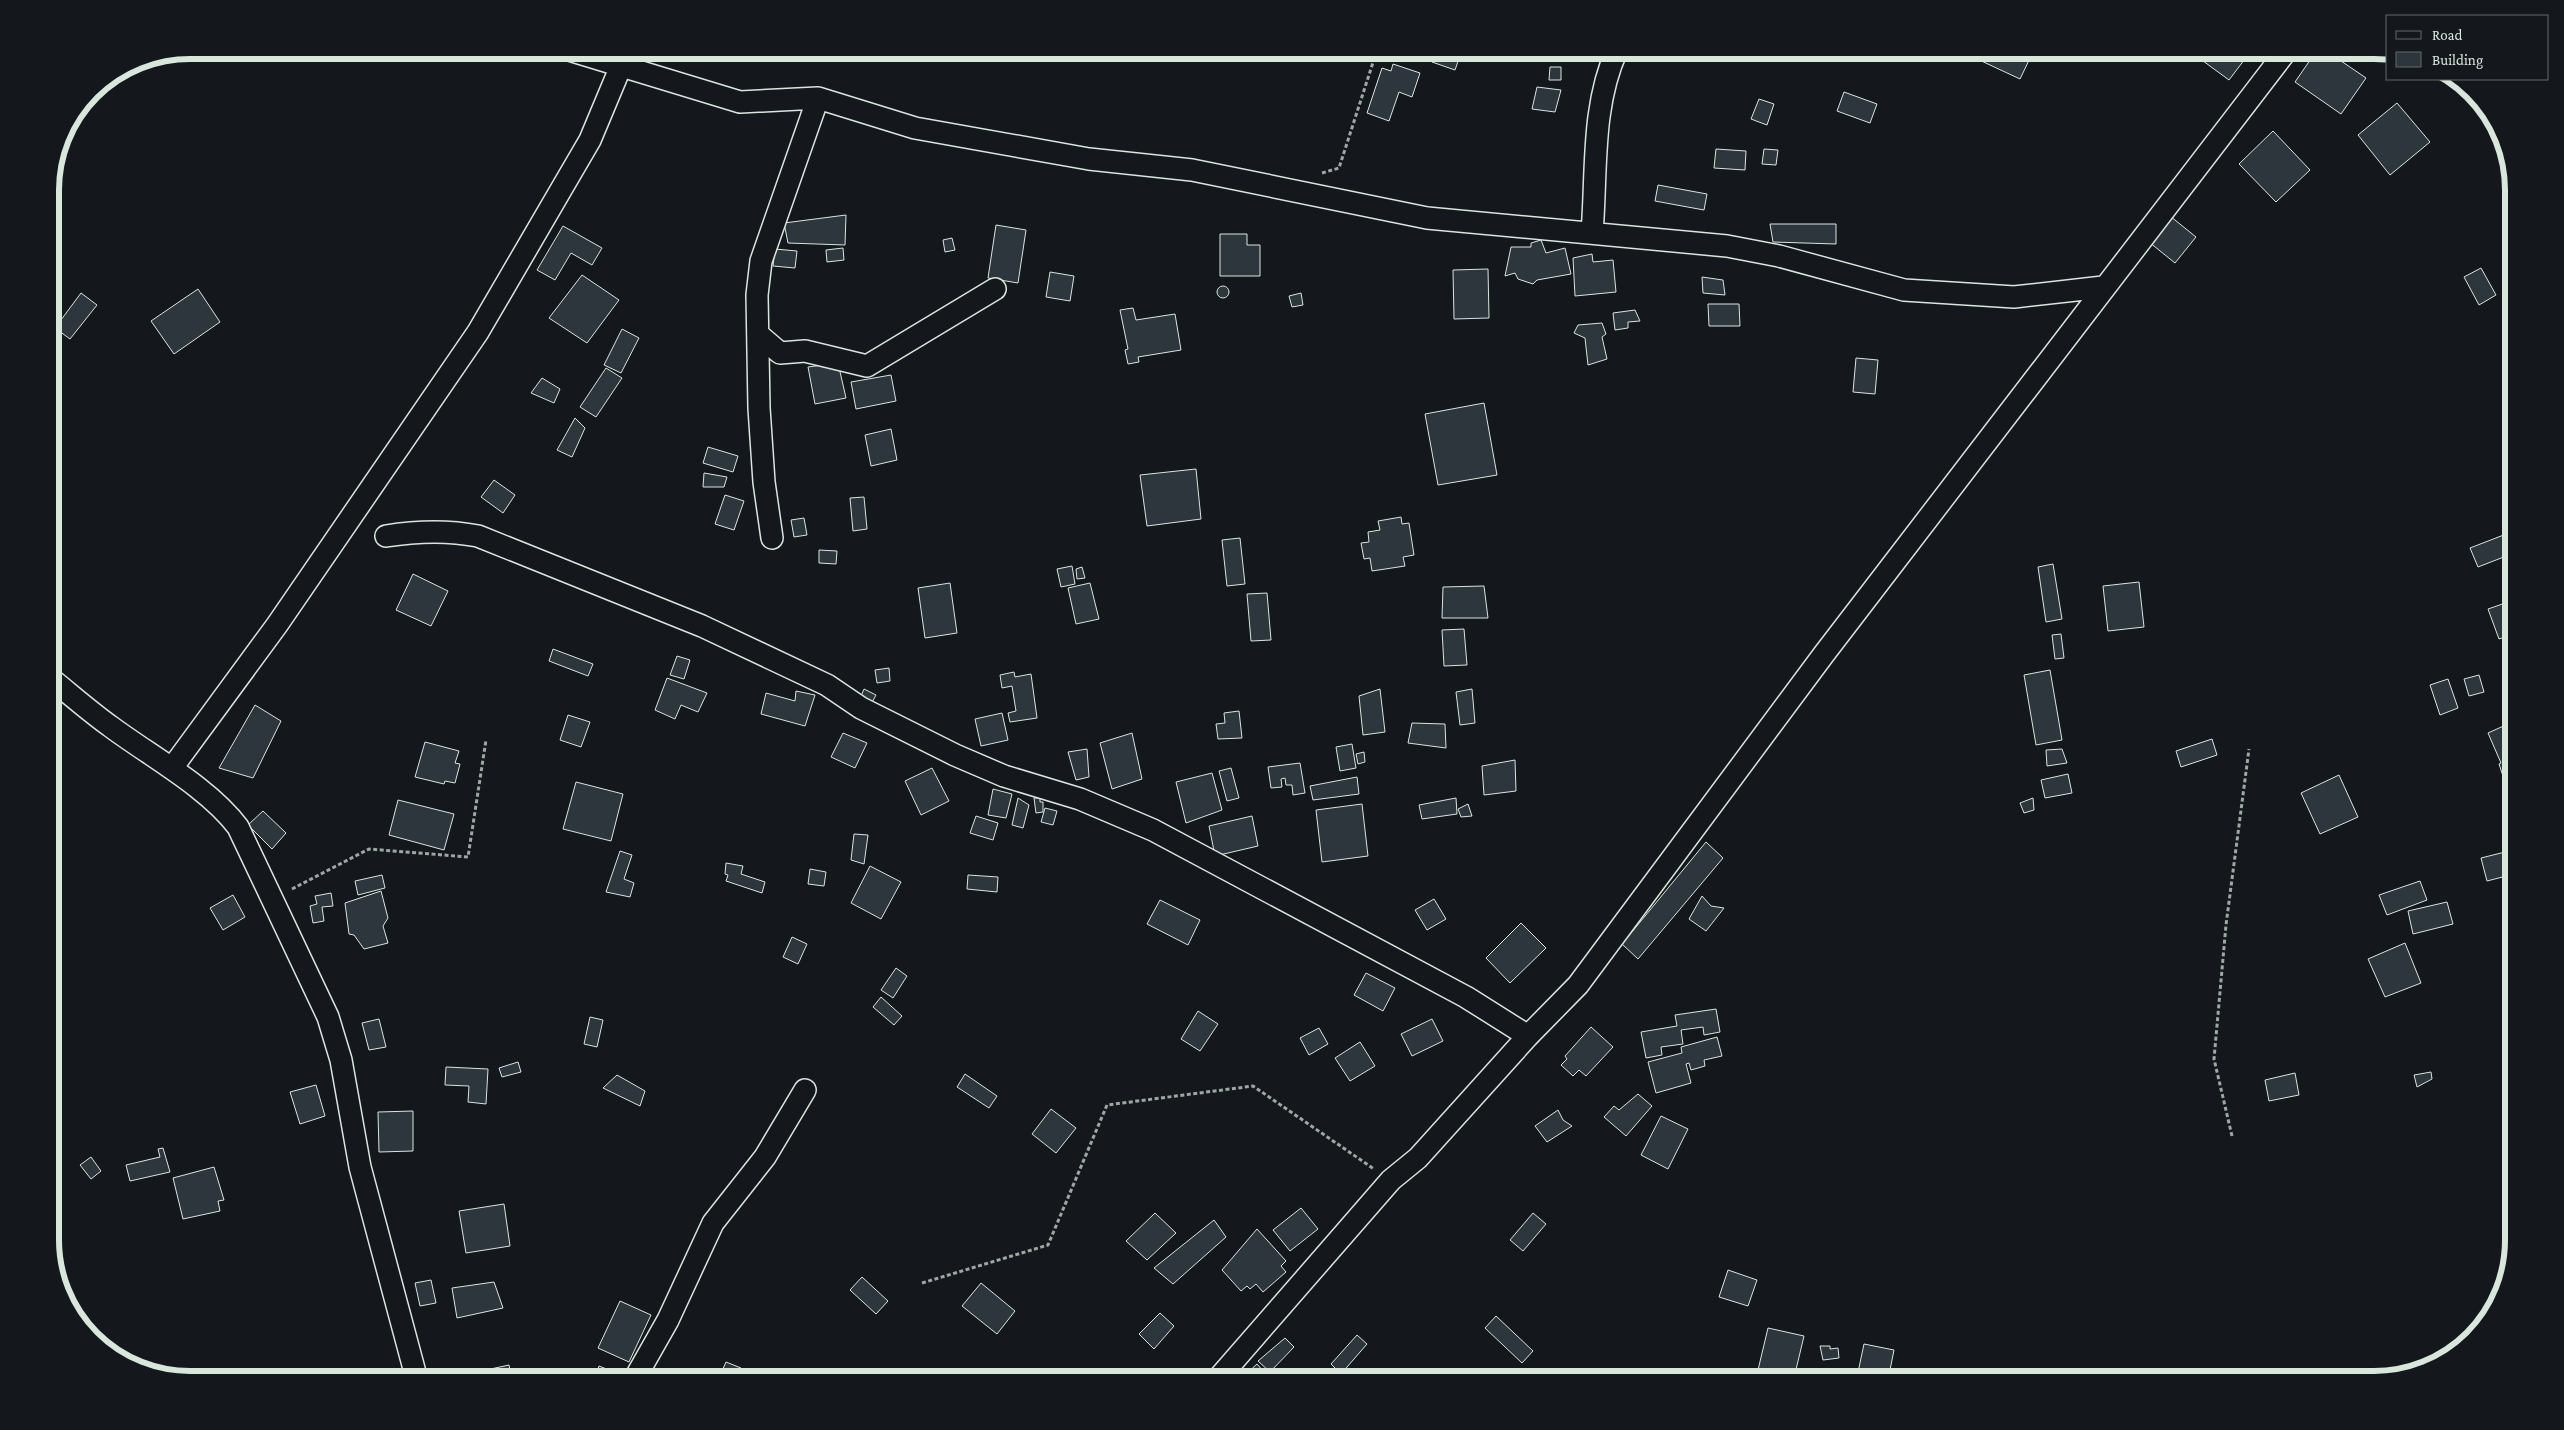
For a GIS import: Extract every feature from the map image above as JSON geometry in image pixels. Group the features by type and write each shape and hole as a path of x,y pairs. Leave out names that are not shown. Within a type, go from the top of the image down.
{"street":[{"path":"598,59 740,102 818,98 915,128 1089,159 1192,170 1427,218 1727,246 1779,256 1904,290 2014,297 2103,287"},
{"path":"1592,233 1596,185 1598,113 1614,59"},
{"path":"1225,1371 1391,1180 1418,1158 1528,1036 1578,985 1824,654 2103,287 2280,59"},
{"path":"172,768 277,624 478,332 590,140 621,66"},
{"path":"772,538 764,482 759,408 757,295 761,261 818,98"},
{"path":"759,335 780,353 805,350 867,366 995,289"},
{"path":"386,536 405,533 455,532 478,536 702,626 827,685 861,708 955,755 1004,776 1080,799 1153,830 1466,997 1528,1036"},
{"path":"59,685 110,726 172,768 230,817 238,828 328,1017 341,1060 360,1167 415,1371"},
{"path":"639,1371 668,1320 713,1223 765,1157 805,1090"}],"path":[{"path":"1320,173 1339,168 1374,59"},
{"path":"272,898 369,849 468,857 486,740"},
{"path":"2232,1136 2214,1059 2226,925 2249,749"},
{"path":"922,1282 1048,1245 1107,1105 1253,1086 1391,1180"}],"building":[{"path":"1433,59 1459,59 1455,70 1432,62"},
{"path":"1977,59 2030,59 2020,79"},
{"path":"2200,59 2245,59 2229,80"},
{"path":"2311,59 2338,59 2366,78 2341,114 2295,82"},
{"path":"1393,64 1420,73 1412,97 1399,92 1389,121 1367,113 1382,68 1391,71"},
{"path":"1550,67 1561,67 1561,80 1549,80"},
{"path":"1537,87 1561,90 1555,112 1532,109"},
{"path":"1844,92 1877,104 1870,123 1837,111"},
{"path":"1759,99 1774,104 1767,125 1751,119"},
{"path":"2397,103 2430,142 2390,175 2358,135"},
{"path":"2273,131 2310,170 2276,202 2239,164"},
{"path":"1716,149 1746,151 1745,170 1714,168"},
{"path":"1764,149 1778,150 1776,165 1762,164"},
{"path":"1658,185 1707,194 1704,210 1655,201"},
{"path":"846,215 845,245 788,243 784,223"},
{"path":"2170,216 2196,237 2175,263 2149,242"},
{"path":"1770,224 1836,224 1836,244 1773,242"},
{"path":"996,225 1026,230 1018,283 988,278"},
{"path":"563,226 602,248 592,265 571,253 555,280 537,270"},
{"path":"1220,234 1247,234 1247,245 1260,245 1260,276 1220,276"},
{"path":"952,238 955,250 945,252 943,240"},
{"path":"1541,240 1546,253 1565,248 1571,274 1537,280 1533,284 1518,279 1515,273 1505,276 1511,247 1531,247 1531,243"},
{"path":"843,248 844,260 827,262 826,250"},
{"path":"775,249 797,251 795,268 773,266"},
{"path":"1592,254 1593,262 1613,260 1616,292 1575,296 1573,258"},
{"path":"2481,268 2496,295 2479,305 2464,277"},
{"path":"1488,269 1489,318 1454,319 1453,270"},
{"path":"1050,272 1074,276 1070,301 1046,297"},
{"path":"582,275 619,300 587,343 549,318"},
{"path":"1702,277 1723,280 1725,295 1703,293"},
{"path":"1221,286 1225,286 1229,292 1225,298 1221,298 1217,294 1217,290"},
{"path":"198,289 220,322 174,354 151,321"},
{"path":"81,293 97,305 70,339 59,331 59,323"},
{"path":"1301,293 1303,305 1292,307 1289,296"},
{"path":"1708,304 1739,304 1740,326 1709,326"},
{"path":"1133,308 1136,320 1175,314 1181,350 1138,357 1139,362 1128,364 1125,350 1128,349 1120,310"},
{"path":"1635,310 1640,321 1628,322 1628,328 1615,330 1613,313"},
{"path":"1602,323 1606,334 1602,337 1607,359 1588,365 1585,338 1574,333 1578,325"},
{"path":"622,329 639,338 621,373 604,365"},
{"path":"1856,358 1878,360 1875,394 1853,392"},
{"path":"838,363 846,398 815,404 808,367"},
{"path":"606,368 622,378 596,417 580,407"},
{"path":"891,375 896,401 856,409 851,382"},
{"path":"542,378 560,389 554,403 531,393"},
{"path":"1484,403 1497,475 1438,485 1425,414"},
{"path":"575,418 585,428 572,457 557,450"},
{"path":"891,429 897,460 871,466 865,435"},
{"path":"708,447 738,456 733,472 703,463"},
{"path":"1196,469 1201,519 1147,526 1140,475"},
{"path":"704,473 727,477 724,487 703,487"},
{"path":"494,480 515,495 503,513 481,497"},
{"path":"725,495 744,501 734,530 715,524"},
{"path":"864,497 867,529 853,531 850,498"},
{"path":"1401,517 1402,524 1409,523 1414,555 1403,557 1405,566 1372,571 1370,558 1364,559 1361,543 1369,542 1368,532 1380,530 1378,521"},
{"path":"804,518 807,535 794,537 791,520"},
{"path":"2505,534 2505,556 2478,567 2470,548"},
{"path":"1240,538 1245,584 1227,586 1222,540"},
{"path":"819,550 837,551 836,564 819,563"},
{"path":"2053,564 2062,619 2046,622 2038,567"},
{"path":"1072,566 1075,584 1061,587 1057,569"},
{"path":"1082,567 1085,578 1077,579 1076,569"},
{"path":"413,574 448,591 431,626 396,610"},
{"path":"2139,582 2144,627 2108,631 2103,586"},
{"path":"950,583 957,633 925,638 918,588"},
{"path":"1090,583 1099,619 1076,624 1068,588"},
{"path":"1484,586 1488,618 1442,618 1443,587"},
{"path":"1267,593 1271,640 1251,641 1247,594"},
{"path":"2505,603 2505,637 2499,639 2488,609"},
{"path":"1464,629 1467,665 1444,666 1442,630"},
{"path":"2061,634 2064,658 2055,659 2052,635"},
{"path":"553,649 593,664 588,676 549,661"},
{"path":"677,656 690,660 684,679 670,675"},
{"path":"889,668 890,681 877,683 875,670"},
{"path":"2050,670 2062,740 2036,745 2024,675"},
{"path":"1014,672 1015,677 1031,674 1037,718 1010,722 1008,713 1016,711 1012,686 1002,688 1000,675"},
{"path":"2479,675 2484,692 2469,696 2464,679"},
{"path":"667,678 707,693 698,712 681,705 675,719 655,710"},
{"path":"2448,679 2458,708 2440,715 2430,685"},
{"path":"864,689 876,695 869,708 858,703"},
{"path":"1380,689 1385,732 1363,735 1359,696"},
{"path":"1472,689 1475,723 1460,725 1456,692"},
{"path":"796,691 815,695 805,726 761,714 766,693 795,701"},
{"path":"255,705 281,721 253,778 219,768"},
{"path":"1239,711 1242,738 1218,739 1216,724 1225,723 1224,713"},
{"path":"1002,713 1008,740 981,746 975,719"},
{"path":"568,715 590,722 581,747 560,740"},
{"path":"1412,723 1445,724 1446,748 1408,743"},
{"path":"2505,725 2505,782 2499,764 2501,763 2488,733"},
{"path":"843,733 867,743 855,768 831,757"},
{"path":"1132,733 1142,779 1112,789 1100,743"},
{"path":"2212,739 2217,755 2181,767 2176,751"},
{"path":"425,742 459,751 455,763 460,764 455,783 445,781 444,784 415,777"},
{"path":"1352,744 1356,768 1340,771 1336,747"},
{"path":"1087,749 1089,777 1076,780 1068,752"},
{"path":"2062,749 2067,763 2047,766 2046,750"},
{"path":"1364,752 1365,762 1358,764 1356,754"},
{"path":"1515,760 1516,791 1484,795 1482,766"},
{"path":"1300,763 1305,793 1293,795 1292,785 1286,785 1285,778 1281,779 1282,787 1271,788 1268,767"},
{"path":"932,768 949,801 921,815 905,781"},
{"path":"1231,768 1239,798 1227,801 1219,771"},
{"path":"1212,773 1222,810 1186,823 1176,782"},
{"path":"2068,774 2072,793 2045,798 2041,780"},
{"path":"2339,775 2358,817 2320,834 2301,793"},
{"path":"1357,777 1359,794 1313,800 1310,786"},
{"path":"576,782 623,794 611,841 563,829"},
{"path":"993,789 1012,794 1006,818 988,815"},
{"path":"1018,798 1029,805 1023,828 1012,825"},
{"path":"1034,798 1040,798 1040,802 1043,802 1043,812 1036,813"},
{"path":"1456,798 1457,814 1422,819 1419,805"},
{"path":"2033,798 2034,810 2024,813 2020,803"},
{"path":"398,800 454,814 444,850 389,835"},
{"path":"1362,804 1368,856 1322,862 1316,810"},
{"path":"1468,804 1472,816 1461,817 1458,809"},
{"path":"1045,808 1057,811 1053,825 1041,822"},
{"path":"263,811 286,833 272,849 248,825"},
{"path":"976,816 998,823 993,840 970,833"},
{"path":"1252,816 1258,846 1215,856 1209,826"},
{"path":"854,834 868,835 864,864 851,860"},
{"path":"1706,842 1723,858 1638,959 1622,944"},
{"path":"620,851 632,855 624,879 634,883 630,897 606,892"},
{"path":"2505,852 2505,876 2487,881 2481,858"},
{"path":"726,863 743,866 741,874 765,882 762,893 726,881 728,875 725,874"},
{"path":"870,866 901,882 881,919 851,903"},
{"path":"810,869 826,872 824,886 808,884"},
{"path":"382,875 385,888 358,895 355,881"},
{"path":"968,875 998,877 997,892 967,889"},
{"path":"2420,881 2427,900 2387,915 2379,895"},
{"path":"381,891 388,918 383,926 388,943 364,949 354,935 349,934 345,903"},
{"path":"331,893 333,906 322,907 324,921 313,923 310,906 317,904 315,896"},
{"path":"233,895 245,917 223,930 210,908"},
{"path":"1702,896 1711,906 1724,908 1706,931 1689,919"},
{"path":"1434,899 1446,919 1427,930 1415,910"},
{"path":"1160,900 1200,920 1188,945 1147,924"},
{"path":"2447,902 2453,924 2413,934 2408,911"},
{"path":"1521,923 1546,948 1510,983 1486,958"},
{"path":"792,937 807,944 798,964 783,957"},
{"path":"2405,943 2421,983 2385,997 2368,959"},
{"path":"896,968 907,976 893,998 881,990"},
{"path":"1366,973 1395,988 1383,1011 1354,995"},
{"path":"881,997 902,1016 894,1025 873,1007"},
{"path":"1716,1009 1720,1032 1704,1035 1703,1027 1681,1030 1683,1044 1661,1047 1662,1055 1646,1058 1641,1032 1677,1026 1675,1015"},
{"path":"1198,1011 1218,1024 1200,1051 1181,1039"},
{"path":"590,1017 603,1020 597,1047 584,1044"},
{"path":"379,1019 386,1047 369,1050 362,1023"},
{"path":"1432,1019 1443,1041 1412,1056 1401,1034"},
{"path":"1591,1027 1613,1047 1586,1076 1579,1070 1573,1076 1561,1065 1567,1059 1565,1056"},
{"path":"1319,1028 1328,1044 1309,1055 1300,1038"},
{"path":"1717,1037 1722,1056 1704,1060 1705,1066 1691,1070 1689,1063 1686,1064 1691,1083 1656,1093 1648,1062 1682,1053 1681,1047"},
{"path":"1360,1042 1375,1066 1350,1081 1335,1058"},
{"path":"518,1062 521,1072 502,1077 499,1068"},
{"path":"446,1067 488,1069 486,1104 468,1102 469,1086 445,1085"},
{"path":"2431,1072 2432,1079 2417,1087 2414,1075"},
{"path":"2295,1073 2299,1095 2269,1101 2265,1080"},
{"path":"965,1074 997,1096 989,1108 957,1087"},
{"path":"617,1075 645,1091 640,1106 603,1088"},
{"path":"316,1085 325,1116 300,1124 290,1092"},
{"path":"1638,1094 1652,1106 1626,1136 1604,1117 1614,1106 1619,1110"},
{"path":"1051,1109 1076,1128 1056,1153 1032,1134"},
{"path":"1558,1110 1563,1120 1572,1126 1547,1142 1535,1126"},
{"path":"413,1111 413,1151 379,1152 378,1112"},
{"path":"1661,1116 1688,1129 1668,1169 1641,1155"},
{"path":"163,1148 170,1172 130,1181 126,1165 160,1157 158,1149"},
{"path":"91,1157 101,1171 91,1179 80,1165"},
{"path":"214,1167 224,1200 218,1201 220,1211 183,1219 173,1178"},
{"path":"504,1204 510,1246 466,1253 459,1211"},
{"path":"1301,1208 1318,1229 1290,1251 1273,1230"},
{"path":"1155,1213 1176,1233 1147,1260 1126,1241"},
{"path":"1533,1213 1546,1224 1523,1251 1510,1240"},
{"path":"1214,1220 1226,1237 1173,1284 1154,1268"},
{"path":"1257,1229 1286,1261 1281,1266 1286,1272 1263,1292 1256,1284 1250,1289 1247,1286 1241,1291 1222,1270"},
{"path":"1728,1270 1757,1280 1748,1306 1719,1297"},
{"path":"862,1277 888,1301 876,1314 850,1290"},
{"path":"431,1280 436,1303 420,1306 415,1283"},
{"path":"494,1282 503,1308 457,1318 452,1288"},
{"path":"981,1283 1015,1311 997,1334 962,1306"},
{"path":"620,1301 651,1315 629,1362 598,1348"},
{"path":"1160,1313 1174,1326 1154,1349 1139,1334"},
{"path":"1496,1316 1533,1351 1522,1363 1485,1328"},
{"path":"1768,1328 1804,1336 1796,1371 1758,1370"},
{"path":"1357,1335 1367,1344 1344,1371 1338,1371 1331,1364"},
{"path":"1285,1338 1294,1347 1271,1371 1258,1361"},
{"path":"1864,1344 1894,1350 1890,1371 1858,1371"},
{"path":"1820,1346 1830,1346 1830,1349 1838,1348 1839,1358 1823,1360"},
{"path":"726,1362 741,1368 740,1371 722,1371"},
{"path":"1257,1364 1263,1371 1249,1371"},
{"path":"509,1365 510,1371 486,1371"},
{"path":"599,1366 612,1371 597,1371"}]}
